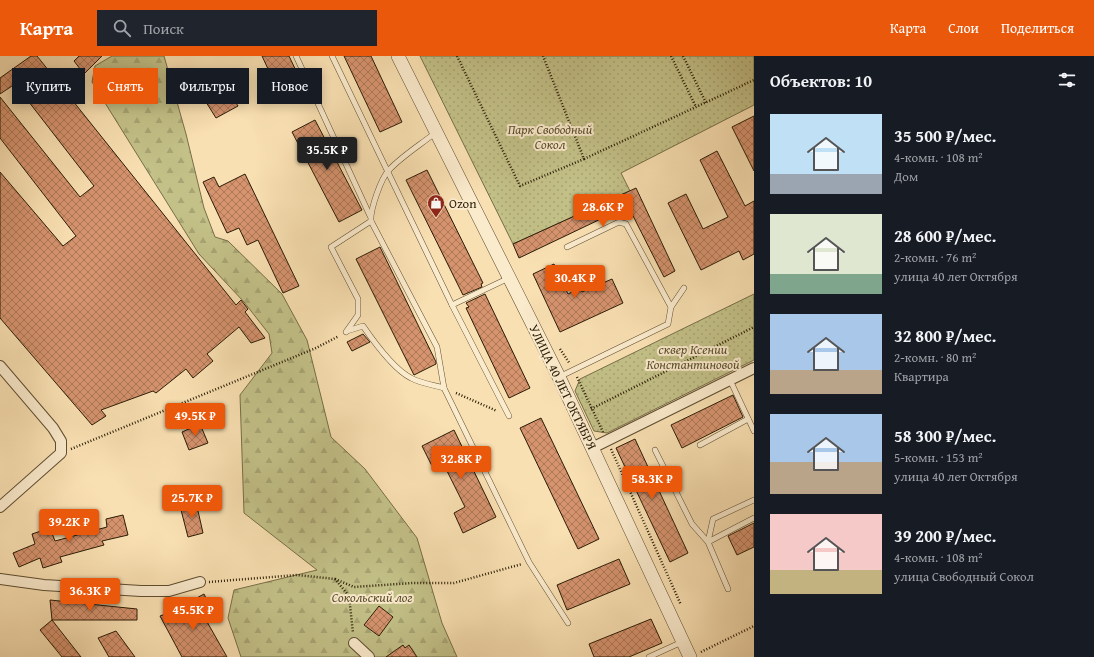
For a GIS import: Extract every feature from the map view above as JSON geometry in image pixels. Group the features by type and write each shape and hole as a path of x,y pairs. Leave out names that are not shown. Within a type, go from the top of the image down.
{"street":[{"name":"УЛИЦА 40 ЛЕТ ОКТЯБРЯ","path":"398,56 559,377 683,642 695,655"},
{"path":"0,366 53,428 61,441 61,453 0,507"},
{"path":"592,448 754,368"},
{"path":"0,579 44,585 141,591 169,591 200,582"},
{"path":"354,643 368,657"}],"lane":[{"path":"296,56 371,218 437,346 444,388 529,562 568,623"},
{"path":"332,56 452,305 509,416"},
{"path":"346,332 358,315 358,299 331,247 371,218 379,189 388,170 436,132"},
{"path":"567,247 619,222 626,224 671,307"},
{"path":"452,305 509,278"},
{"path":"559,377 668,324 671,307 684,288"},
{"path":"346,332 363,326 374,342 390,360 411,378 444,388"},
{"path":"730,380 754,431"},
{"path":"700,445 748,419"},
{"path":"655,450 692,524 708,542 728,589"},
{"path":"708,542 713,519 754,500"},
{"path":"708,542 754,518"},
{"path":"649,657 683,642"}],"path":[{"path":"457,56 520,186 584,159 754,80"},
{"path":"543,56 584,159"},
{"path":"671,56 696,107"},
{"path":"684,56 706,103"},
{"path":"592,409 754,327"},
{"path":"61,453 316,348 346,332"},
{"path":"573,370 607,440 684,611"},
{"path":"444,388 509,416"},
{"path":"200,582 297,575 335,579 354,587 412,583 454,583 529,562"},
{"path":"335,579 348,596 354,643"},
{"path":"695,655 754,626"},
{"path":"695,655 698,645"},
{"path":"695,655 703,657"}],"green space":[{"name":"Сокольский лог","path":"112,56 164,56 167,68 166,68 166,104 178,104 204,208 215,237 228,241 282,294 307,340 331,437 365,469 417,538 442,623 457,657 241,657 228,618 234,590 317,570 244,513 240,395 272,353 269,334 244,302 199,254 106,104 158,104 158,68 95,68 95,66"},
{"name":"Парк Свободный Сокол","path":"420,56 754,56 754,105 621,173 630,191 513,244"},
{"name":"сквер Ксении Константиновой","path":"754,294 754,360 607,433 594,431 575,391 580,379"}],"building":[{"path":"31,56 37,56 47,68 14,68"},
{"path":"79,56 102,56 85,73 85,68 79,68 74,61"},
{"path":"262,56 289,56 295,68 268,68"},
{"path":"344,56 371,56 402,122 380,132"},
{"path":"12,69 12,86 0,94 0,78"},
{"path":"0,97 80,197 94,186 30,104 75,104 236,305 241,300 248,309 245,312 265,338 251,343 239,327 207,354 213,361 193,378 186,369 156,393 153,391 101,410 106,416 92,425 0,318 0,172 63,246 76,236 0,138"},
{"path":"207,104 237,104 238,106 216,118"},
{"path":"754,116 754,171 732,127"},
{"path":"315,120 362,210 339,222 292,132"},
{"path":"717,151 745,206 754,201 754,254 743,260 739,251 701,270 668,203 686,194 703,229 728,217 700,160"},
{"path":"427,170 483,283 481,284 482,287 463,295 406,180"},
{"path":"245,174 299,286 283,293 258,240 247,245 239,228 227,233 203,182 214,177 219,187"},
{"path":"636,188 675,271 664,277 628,206 519,258 513,244"},
{"path":"380,247 436,362 436,364 414,375 356,259"},
{"path":"554,264 568,294 580,288 582,292 612,279 623,303 560,332 533,274"},
{"path":"485,294 530,388 509,398 466,308 469,307 466,303"},
{"path":"363,334 370,342 352,351 347,342"},
{"path":"733,395 743,417 682,448 671,425"},
{"path":"541,418 599,539 578,549 520,428"},
{"path":"200,424 208,443 189,450 182,432"},
{"path":"454,430 496,517 463,533 454,513 465,507 442,461 432,466 422,446"},
{"path":"635,439 688,553 670,562 616,448"},
{"path":"196,502 203,533 188,537 180,506"},
{"path":"123,515 128,535 102,541 104,545 60,557 62,562 43,568 40,558 19,567 13,553 35,544 32,534 50,528 55,541 107,527 106,519"},
{"path":"754,523 754,547 737,555 728,536"},
{"path":"619,559 630,584 567,610 557,585"},
{"path":"204,594 211,608 202,613 227,657 182,657 160,616 185,607 184,605"},
{"path":"50,600 137,609 137,620 52,620"},
{"path":"379,606 393,617 379,636 364,625"},
{"path":"651,619 662,643 629,657 594,657 589,644"},
{"path":"52,620 81,657 62,657 40,630"},
{"path":"116,631 135,657 109,657 98,638"},
{"path":"403,645 405,648 409,645 417,657 386,657"}],"place":[{"name":"Ozon","path":"436,218"}]}
